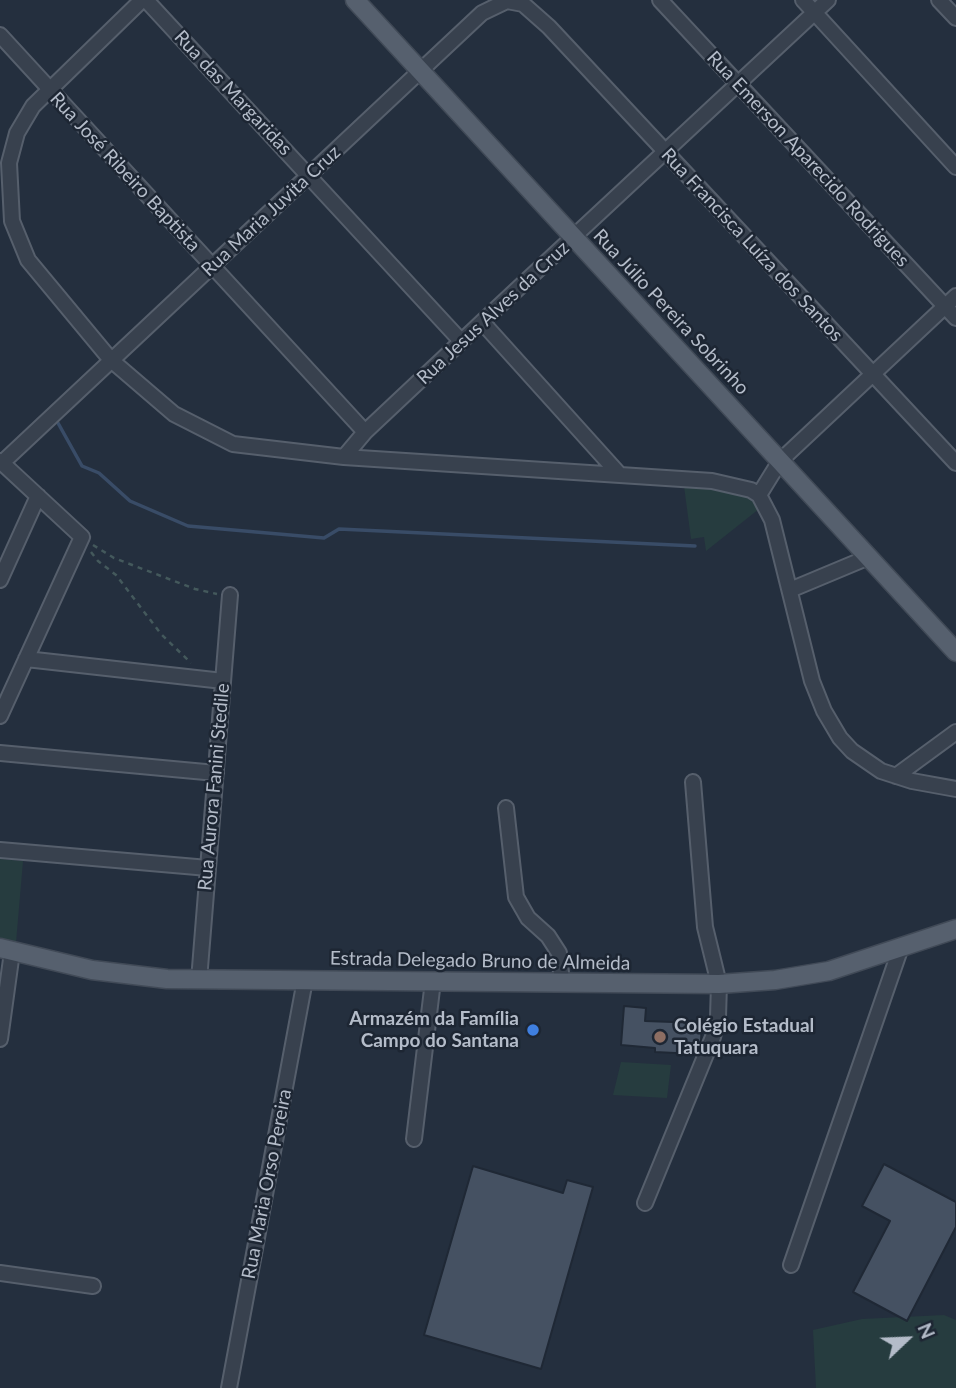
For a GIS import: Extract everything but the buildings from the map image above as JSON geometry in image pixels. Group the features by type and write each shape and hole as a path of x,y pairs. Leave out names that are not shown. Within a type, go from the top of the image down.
{"main road":[{"name":"Rua Júlio Pereira Sobrinho","path":"355,0 956,652"},
{"name":"Estrada Delegado Bruno de Almeida","path":"6,950 92,970 198,980 719,985 803,976 900,950 956,929"}],"street":[{"name":"Rua Emerson Aparecido Rodrigues","path":"660,0 738,84 951,301 956,318"},
{"path":"803,0 956,167"},
{"name":"Rua Jesus Alves da Cruz","path":"344,457 365,432 482,321 828,0"},
{"path":"939,0 956,19"},
{"name":"Rua Maria Juvita Cruz","path":"1,462 482,13 497,4 516,1 549,27"},
{"path":"137,2 48,88 24,120 12,149 9,181 12,220 28,260 111,360 174,414 212,436 252,447 344,457 726,483 759,495 772,520 812,681 832,726 859,757 896,776 956,789"},
{"name":"Rua das Margaridas","path":"137,2 310,175 461,341"},
{"name":"Rua Francisca Luíza dos Santos","path":"549,27 956,463"},
{"name":"Rua José Ribeiro Baptista","path":"0,35 365,432"},
{"path":"759,495 780,461 951,301"},
{"path":"482,321 619,474"},
{"path":"0,716 82,537 1,462"},
{"path":"0,580 38,496"},
{"path":"790,590 869,557"},
{"name":"Rua Aurora Fanini Stedile","path":"198,980 230,595"},
{"path":"26,659 223,681"},
{"path":"896,776 956,732"},
{"path":"0,753 216,773"},
{"path":"645,1203 716,1027 719,985 705,927 693,782"},
{"path":"506,807 516,897 528,918 559,953 562,983"},
{"path":"0,850 208,868"},
{"path":"0,1039 6,950"},
{"path":"791,1265 900,950"},
{"name":"Rua Maria Orso Pereira","path":"229,1388 305,981"},
{"path":"414,1139 433,981"},
{"path":"0,1273 93,1286"}],"path":[{"path":"82,537 114,558 195,589 230,595"},
{"path":"82,537 98,561 116,575 139,602 161,634 208,679"}],"green space":[{"path":"684,486 739,493 749,497 759,509 706,551 704,537 691,539"},
{"path":"0,859 23,861 16,943 0,938"},
{"path":"621,1062 671,1065 667,1098 613,1095"},
{"path":"944,1315 956,1320 956,1388 816,1388 813,1330 862,1319"}],"waterway":[{"path":"58,423 82,466 99,473 130,501 188,526 324,538 339,529 695,546"}],"place":[{"name":"Armazém da Família Campo do Santana","path":"533,1030"},
{"name":"Colégio Estadual Tatuquara","path":"660,1037"}]}
